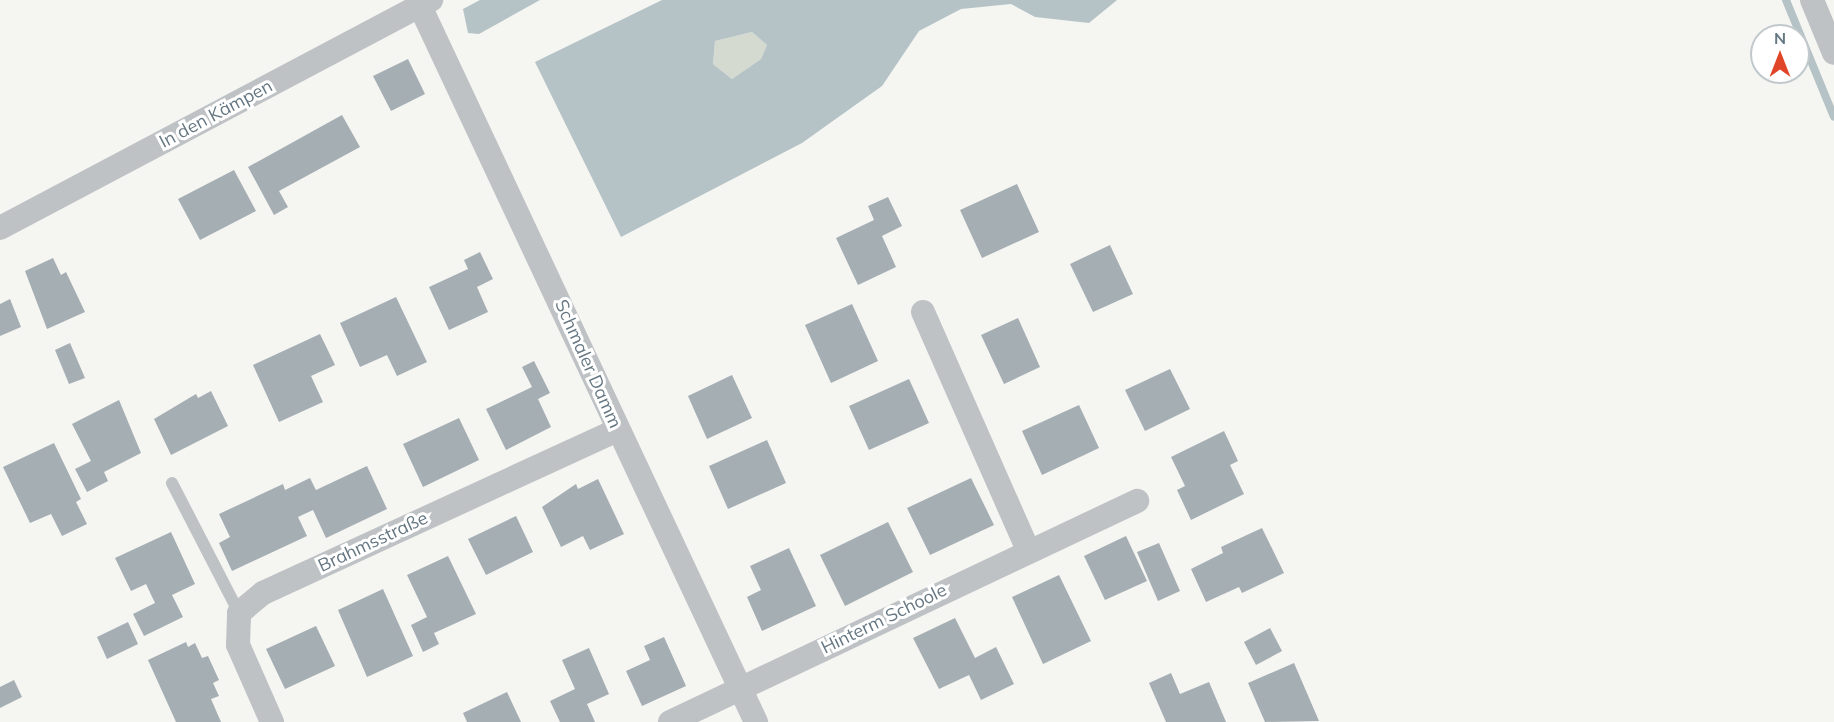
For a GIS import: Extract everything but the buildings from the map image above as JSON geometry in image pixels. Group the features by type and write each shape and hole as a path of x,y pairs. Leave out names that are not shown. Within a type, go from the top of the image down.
{"street":[{"path":"1812,0 1834,53"},
{"name":"In den Kämpen","path":"0,228 426,3"},
{"name":"Schmaler Damm","path":"426,3 618,430 756,722"},
{"path":"923,312 1028,550"},
{"name":"Brahmsstraße","path":"239,613 263,593 618,430"},
{"name":"Hinterm Schoole","path":"741,688 1028,550 1137,501"},
{"path":"239,613 238,645 272,722"},
{"path":"670,722 741,688"}],"lane":[{"path":"172,483 239,613"}],"shaded area":[{"path":"480,0 540,0 479,34 468,33 463,9"},
{"path":"662,0 1117,0 1089,23 1035,17 1011,4 961,9 919,31 882,86 802,143 621,237 535,62","holes":["752,32 767,45 761,59 732,79 713,64 715,41"]},
{"path":"752,32 767,45 761,59 732,79 713,64 715,41"}],"waterway":[{"path":"1786,0 1834,117"}]}
